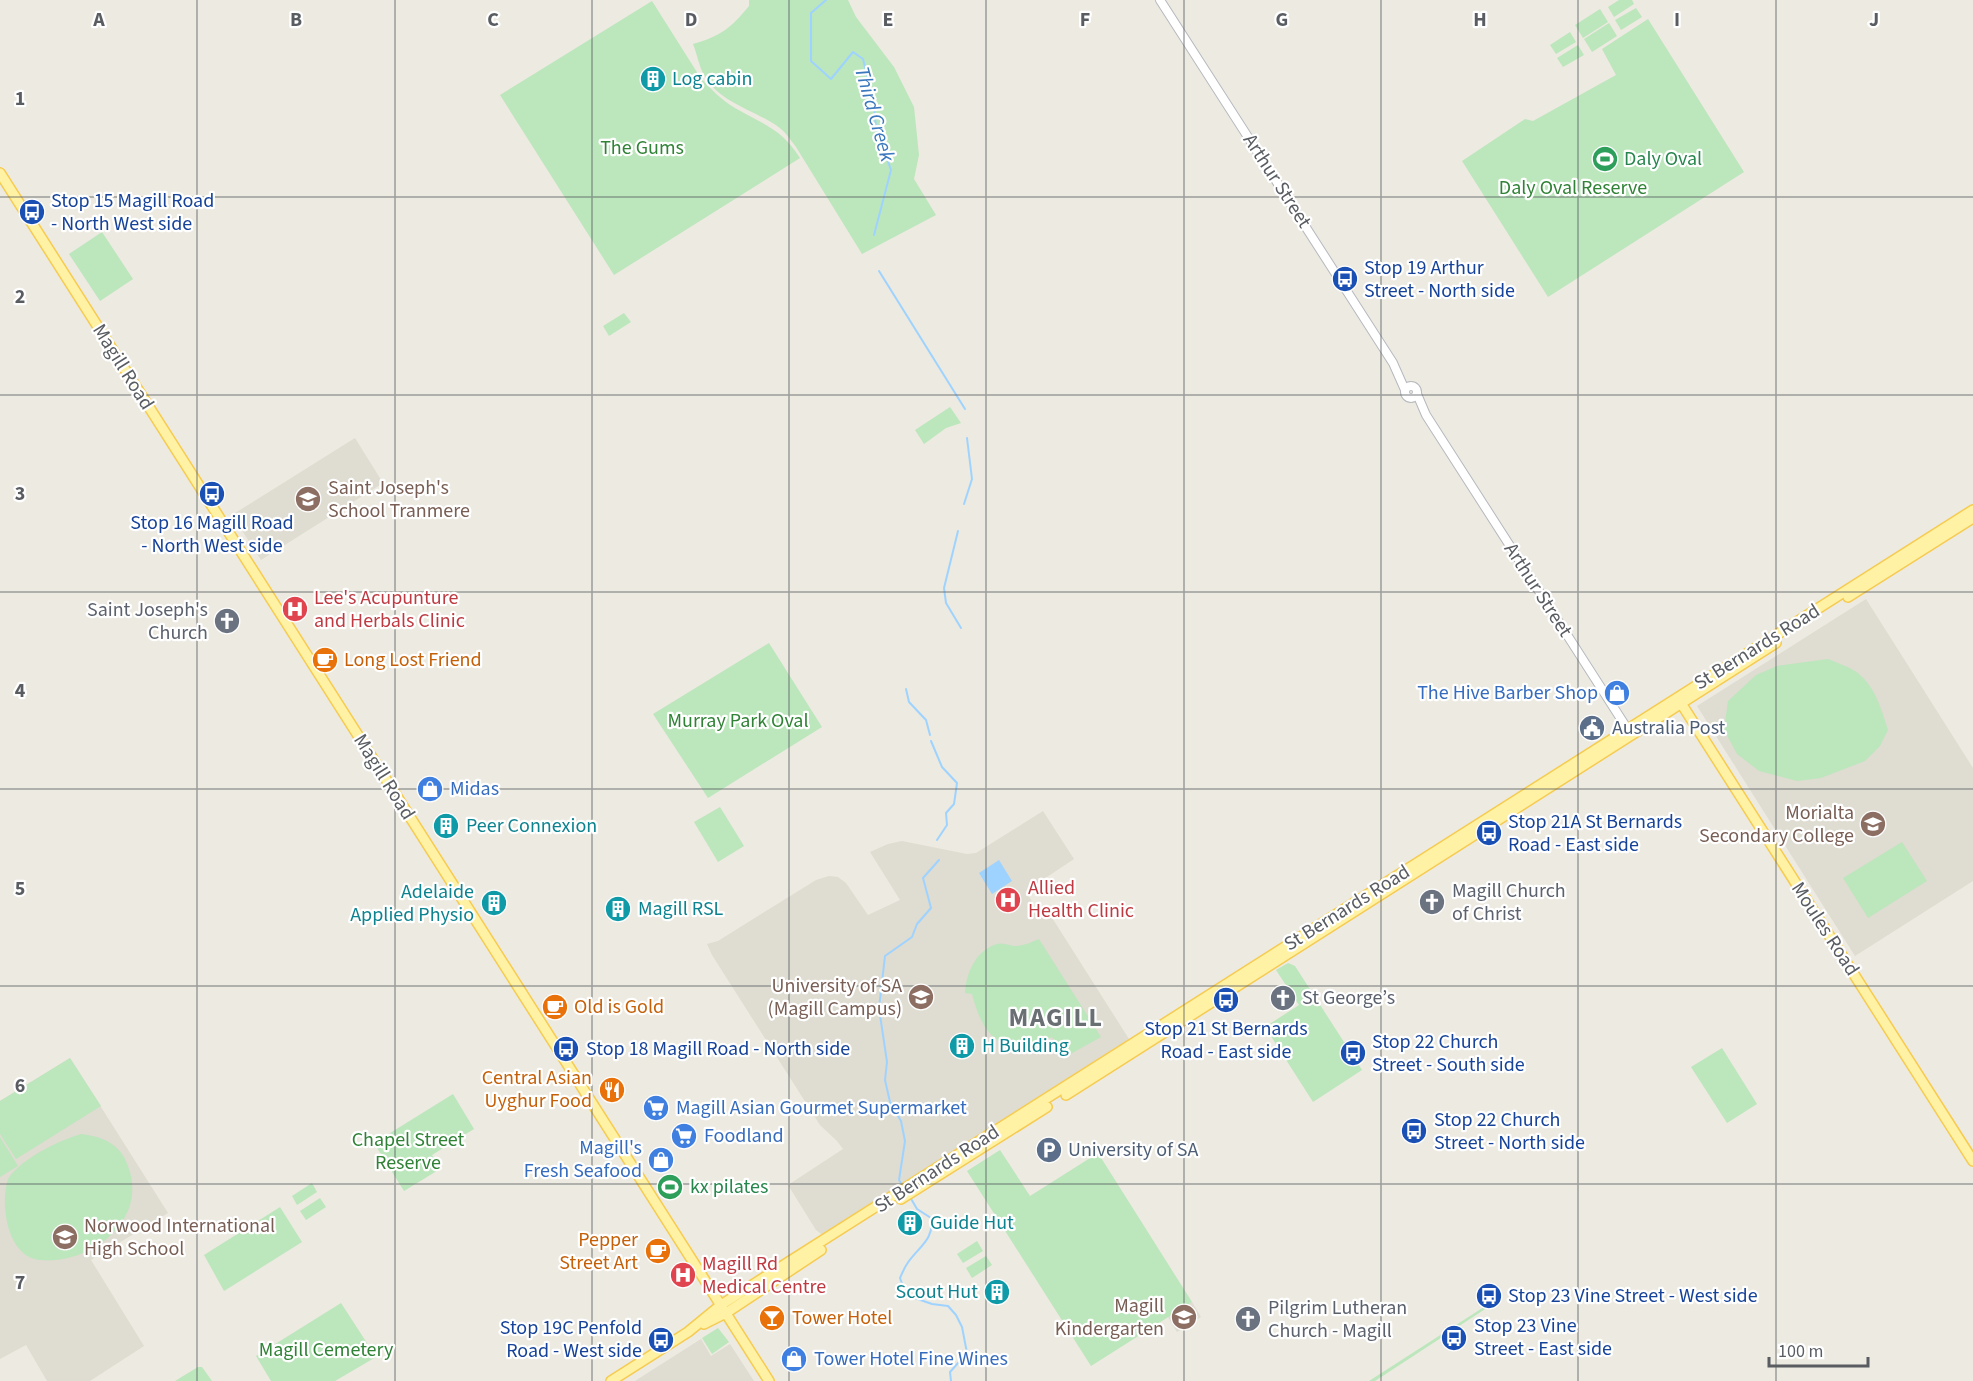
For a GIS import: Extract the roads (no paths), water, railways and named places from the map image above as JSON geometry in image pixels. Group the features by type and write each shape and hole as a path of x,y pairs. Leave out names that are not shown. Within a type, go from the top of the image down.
{"main road":[{"name":"Magill Road","path":"0,173 769,1381"},
{"name":"St Bernards Road","path":"1680,701 1973,510"},
{"name":"St Bernards Road","path":"611,1381 826,1247 919,1185 1630,732 1973,518"},
{"name":"Moules Road","path":"1680,701 1973,1161"}],"street":[{"name":"Arthur Street","path":"1161,0 1409,388 1417,389 1414,396 1630,732"}],"water":[{"path":"999,860 1012,881 992,894 979,873"}],"waterway":[{"name":"Third Creek","path":"826,0 811,13 811,61 831,79 853,52 863,59 873,99 876,127 891,170 874,235"},
{"name":"Third Creek","path":"879,271 965,409"},
{"name":"Third Creek","path":"964,504 972,479 967,438"},
{"name":"Third Creek","path":"958,531 944,588 946,603 961,628"},
{"name":"Third Creek","path":"906,689 909,702 926,720 930,735"},
{"name":"Third Creek","path":"931,741 942,767 957,783 954,804 946,813 947,825 937,840"},
{"name":"Third Creek","path":"903,1186 899,1180 905,1141 901,1121 890,1102 885,1080 887,1062 879,1008 885,956 912,937 917,924 931,908 923,878 939,860"},
{"name":"Third Creek","path":"910,1197 917,1209 931,1218 932,1226 928,1238 911,1258 900,1278 906,1295 932,1304 948,1306 962,1327 967,1353 950,1372 951,1381"}],"place":[{"name":"Log cabin","path":"653,79"},
{"name":"Daly Oval","path":"1605,159"},
{"name":"Stop 15 Magill Road - North West side","path":"32,212"},
{"name":"Stop 19 Arthur Street - North side","path":"1345,279"},
{"name":"Stop 16 Magill Road - North West side","path":"212,494"},
{"name":"Saint Joseph's School Tranmere","path":"308,499"},
{"name":"Lee's Acupunture and Herbals Clinic","path":"295,609"},
{"name":"Saint Joseph's Church","path":"227,621"},
{"name":"Long Lost Friend","path":"325,660"},
{"name":"The Hive Barber Shop","path":"1617,693"},
{"name":"Australia Post","path":"1592,728"},
{"name":"Midas","path":"430,789"},
{"name":"Morialta Secondary College","path":"1873,824"},
{"name":"Peer Connexion","path":"446,826"},
{"name":"Stop 21A St Bernards Road - East side","path":"1489,833"},
{"name":"Allied Health Clinic","path":"1008,900"},
{"name":"Magill Church of Christ","path":"1432,902"},
{"name":"Adelaide Applied Physio","path":"494,903"},
{"name":"Magill RSL","path":"618,909"},
{"name":"University of SA (Magill Campus)","path":"921,997"},
{"name":"St George’s","path":"1283,998"},
{"name":"Stop 21 St Bernards Road - East side","path":"1226,1000"},
{"name":"Old is Gold","path":"555,1007"},
{"name":"H Building","path":"962,1046"},
{"name":"Stop 18 Magill Road - North side","path":"566,1049"},
{"name":"Stop 22 Church Street - South side","path":"1353,1053"},
{"name":"Central Asian Uyghur Food","path":"612,1090"},
{"name":"Magill Asian Gourmet Supermarket","path":"656,1108"},
{"name":"Stop 22 Church Street - North side","path":"1414,1131"},
{"name":"Foodland","path":"684,1136"},
{"name":"University of SA","path":"1049,1150"},
{"name":"Magill's Fresh Seafood","path":"661,1160"},
{"name":"kx pilates","path":"670,1187"},
{"name":"Guide Hut","path":"910,1223"},
{"name":"Norwood International High School","path":"65,1237"},
{"name":"Pepper Street Art","path":"658,1251"},
{"name":"Magill Rd Medical Centre","path":"683,1275"},
{"name":"Scout Hut","path":"997,1292"},
{"name":"Stop 23 Vine Street - West side","path":"1489,1296"},
{"name":"Magill Kindergarten","path":"1184,1317"},
{"name":"Tower Hotel","path":"772,1318"},
{"name":"Pilgrim Lutheran Church - Magill","path":"1248,1319"},
{"name":"Stop 23 Vine Street - East side","path":"1454,1338"},
{"name":"Stop 19C Penfold Road - West side","path":"661,1340"},
{"name":"Tower Hotel Fine Wines","path":"794,1359"}],"district":[{"name":"MAGILL","path":"1056,1017"}],"park label":[{"name":"The Gums","path":"642,148"},
{"name":"Daly Oval Reserve","path":"1573,188"},
{"name":"Murray Park Oval","path":"738,721"},
{"name":"Chapel Street Reserve","path":"408,1152"},
{"name":"Magill Cemetery","path":"326,1350"}]}
